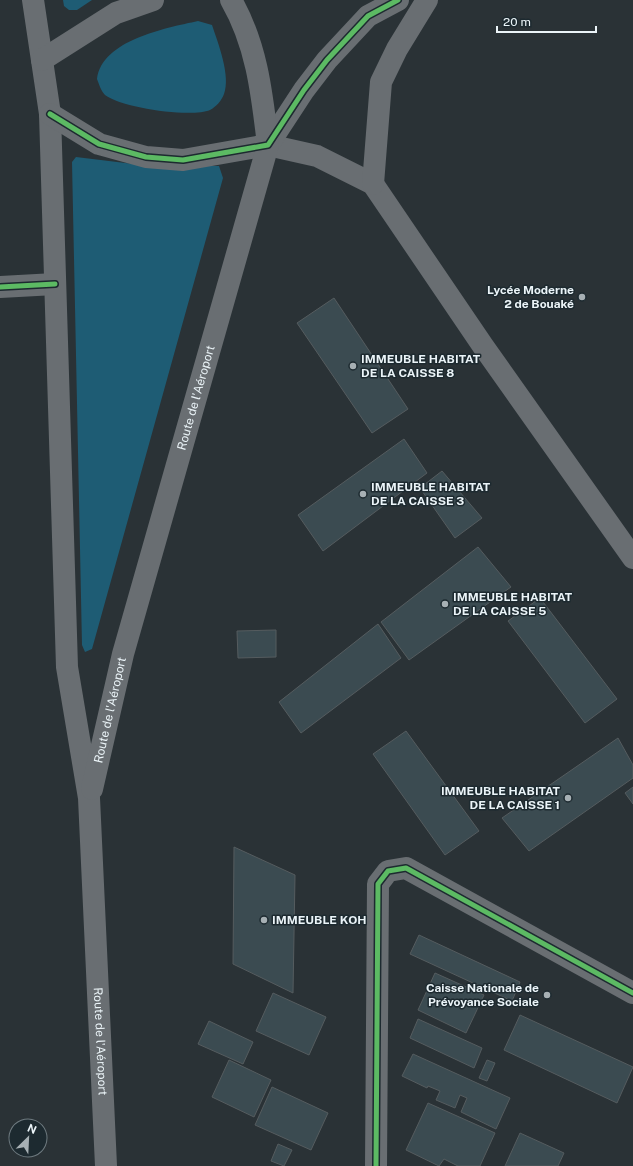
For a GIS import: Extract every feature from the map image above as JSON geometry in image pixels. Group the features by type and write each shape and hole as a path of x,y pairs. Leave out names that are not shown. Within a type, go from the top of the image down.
{"main road":[{"name":"Route de l'Aéroport","path":"33,0 50,114 66,667 89,798 106,1166"},
{"path":"42,60 116,13 153,0"},
{"name":"Route de l'Aéroport","path":"89,798 123,654 268,145 261,84 253,51 238,13 231,0"},
{"path":"268,145 304,90 327,60 368,16 398,0"},
{"path":"373,184 381,82 397,50 428,0"},
{"path":"50,114 99,144 146,157 183,160 268,145 316,156 373,184 483,346 633,558"},
{"path":"0,287 55,284"},
{"path":"379,1164 378,884 388,871 406,868 633,994"}],"shaded area":[{"path":"63,0 92,0 77,10 69,10 64,6"},
{"path":"198,21 212,25 225,69 226,87 224,94 214,107 210,110 201,112 173,112 141,108 114,100 105,95 97,79 101,66 110,54 123,45 153,32"},
{"path":"76,157 150,166 219,166 223,178 92,649 85,652 82,645 72,162"}],"building":[{"name":"IMMEUBLE HABITAT DE LA CAISSE 8","path":"334,298 408,409 372,433 297,323"},
{"name":"IMMEUBLE HABITAT DE LA CAISSE 3","path":"404,439 427,473 323,551 298,515"},
{"path":"442,471 482,518 455,538 420,488"},
{"name":"IMMEUBLE HABITAT DE LA CAISSE 5","path":"478,547 511,587 409,660 381,622"},
{"path":"540,598 617,699 585,723 508,621"},
{"path":"378,624 401,658 301,733 279,702"},
{"path":"276,630 276,657 238,658 237,631"},
{"path":"406,731 479,831 445,855 373,754"},
{"name":"IMMEUBLE HABITAT DE LA CAISSE 1","path":"618,738 633,765 633,778 529,851 502,818"},
{"path":"633,787 633,804 625,793"},
{"name":"IMMEUBLE KOH","path":"234,847 295,875 293,993 233,964"},
{"path":"419,935 520,982 512,1001 410,954"},
{"path":"435,973 484,995 466,1033 418,1010"},
{"path":"273,993 326,1017 309,1055 256,1031"},
{"path":"520,1015 633,1067 617,1103 504,1050"},
{"path":"418,1019 482,1048 474,1068 410,1038"},
{"path":"209,1021 253,1042 243,1064 198,1044"},
{"path":"413,1054 510,1098 496,1129 461,1112 467,1098 460,1095 455,1108 436,1100 440,1091 428,1086 427,1088 402,1076"},
{"path":"229,1060 271,1080 254,1117 212,1097"},
{"path":"487,1060 495,1063 487,1081 479,1078"},
{"path":"272,1087 328,1113 311,1150 255,1125"},
{"path":"428,1103 495,1133 480,1166 458,1166 444,1159 439,1166 406,1150"},
{"path":"520,1133 564,1153 558,1166 505,1166"},
{"path":"278,1144 292,1150 284,1166 271,1161"}],"cycle path":[{"path":"50,114 99,144 146,157 183,160 268,145 304,90 327,60 368,16 398,0"},
{"path":"0,287 55,284"},
{"path":"376,1166 378,884 388,871 406,868 633,993"}],"place":[{"name":"Lycée Moderne 2 de Bouaké","path":"582,297"},
{"name":"IMMEUBLE HABITAT DE LA CAISSE 8","path":"353,366"},
{"name":"IMMEUBLE HABITAT DE LA CAISSE 3","path":"363,494"},
{"name":"IMMEUBLE HABITAT DE LA CAISSE 5","path":"445,604"},
{"name":"IMMEUBLE HABITAT DE LA CAISSE 1","path":"568,798"},
{"name":"IMMEUBLE KOH","path":"264,920"},
{"name":"Caisse Nationale de Prévoyance Sociale","path":"547,995"}]}
